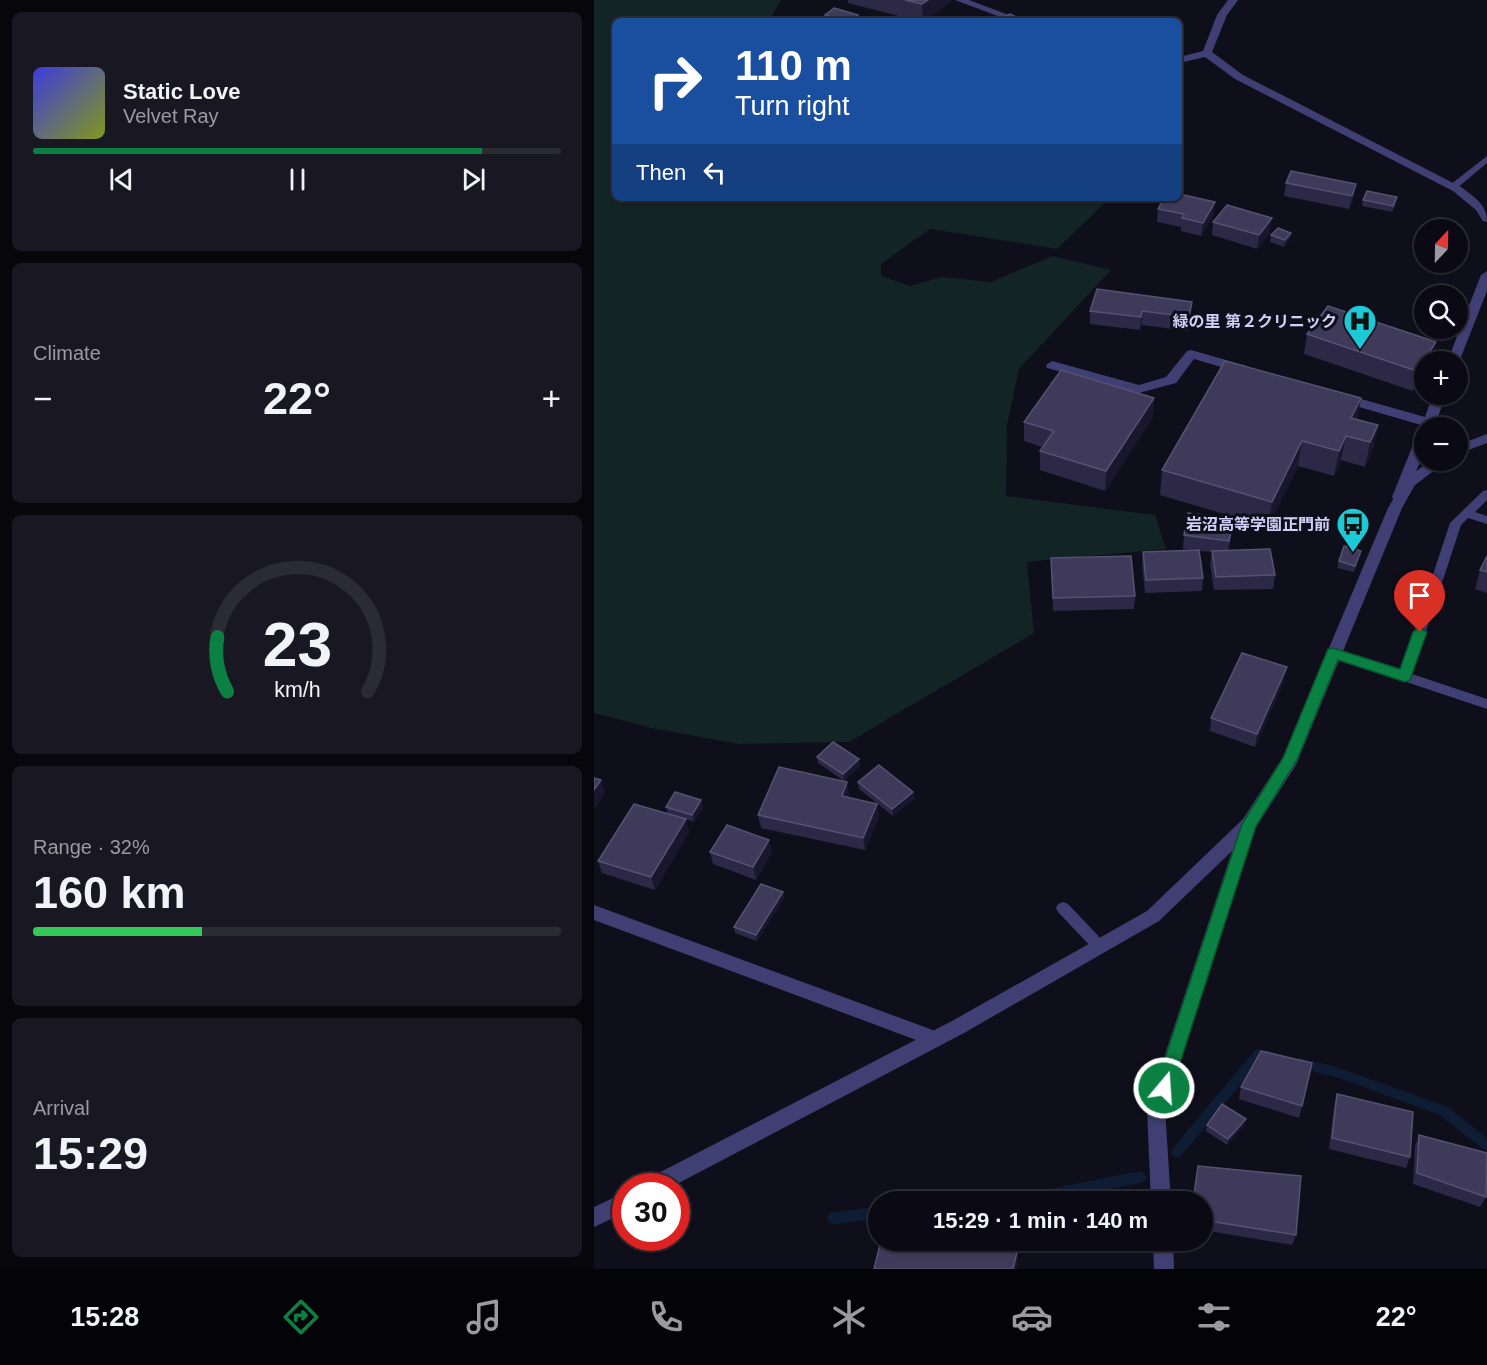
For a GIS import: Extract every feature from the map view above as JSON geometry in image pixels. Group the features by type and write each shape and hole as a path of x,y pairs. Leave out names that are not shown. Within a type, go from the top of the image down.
{"street":[{"path":"960,0 1011,18"},
{"path":"1207,53 1222,15 1233,0"},
{"path":"1182,59 1207,53"},
{"path":"1207,53 1239,77 1453,188 1480,208 1487,219"},
{"path":"1457,351 1487,275"},
{"path":"1052,365 1139,389 1171,380 1191,354 1259,374"},
{"path":"1327,393 1414,423"},
{"path":"1468,446 1487,438"},
{"path":"679,1173 935,1039 1153,916 1249,824 1290,760 1414,460"},
{"path":"1395,508 1410,482 1426,471"},
{"path":"1160,1191 1156,1109 1249,824"},
{"path":"594,912 935,1039"},
{"path":"594,1217 612,1208"},
{"path":"1163,1251 1164,1269"}],"lane":[{"path":"1453,188 1487,159"},
{"path":"1405,676 1456,523 1487,494"},
{"path":"1466,513 1487,520"},
{"path":"1333,653 1487,704"},
{"path":"1063,908 1100,946"}],"shaded area":[{"path":"594,0 781,0 771,18 612,18 612,201 1107,201 1057,249 930,229 881,264 881,276 910,286 941,277 991,282 1052,256 1111,270 1019,369 1007,425 1006,496 1155,515 1166,549 1027,562 1034,633 849,742 739,744 656,729 594,713"}],"building":[{"path":"905,0 928,0 922,4"},
{"path":"834,8 858,15 854,18 835,18 825,15"},
{"path":"1010,14 1018,18 1001,18"},
{"path":"1291,171 1356,184 1352,196 1286,183"},
{"path":"1367,191 1397,197 1393,206 1363,200"},
{"path":"1182,195 1215,202 1203,223 1182,218 1184,214 1158,209 1162,201 1182,201"},
{"path":"1227,205 1272,218 1259,235 1213,222"},
{"path":"1278,228 1291,233 1285,240 1271,235"},
{"path":"1097,289 1192,302 1189,317 1142,311 1141,317 1090,311"},
{"path":"1328,306 1414,335 1414,339 1436,342 1430,351 1414,351 1414,370 1307,334"},
{"path":"1225,361 1361,398 1351,418 1378,425 1370,442 1346,436 1339,451 1302,441 1272,502 1162,470"},
{"path":"1061,370 1154,398 1106,471 1040,451 1054,431 1024,422"},
{"path":"1188,513 1233,519 1229,541 1184,535"},
{"path":"1344,546 1361,551 1355,566 1339,561"},
{"path":"1270,549 1275,575 1216,577 1212,551"},
{"path":"1199,550 1203,578 1146,580 1143,552"},
{"path":"1131,556 1135,596 1053,598 1051,558"},
{"path":"1487,556 1487,572 1480,570"},
{"path":"1242,653 1287,667 1257,734 1211,718"},
{"path":"833,742 859,759 843,774 817,757"},
{"path":"879,765 913,792 892,809 858,782"},
{"path":"779,767 847,782 842,796 877,804 863,838 758,815"},
{"path":"594,778 601,780 594,790"},
{"path":"675,792 701,800 692,815 666,807"},
{"path":"634,804 686,819 651,877 598,861"},
{"path":"727,825 769,840 753,867 710,852"},
{"path":"761,884 783,892 756,935 734,927"},
{"path":"1261,1051 1312,1063 1302,1106 1241,1087"},
{"path":"1337,1094 1413,1112 1410,1157 1332,1138"},
{"path":"1222,1104 1246,1119 1228,1139 1207,1125"},
{"path":"1419,1135 1487,1153 1486,1197 1417,1173"},
{"path":"1198,1166 1301,1176 1296,1235 1213,1222 1213,1191 1195,1191"},
{"path":"878,1251 1017,1251 1013,1269 874,1269"}],"waterway":[{"path":"1177,1152 1259,1054 1269,1056"},
{"path":"1300,1063 1339,1073 1444,1111 1487,1145"},
{"path":"1070,1191 1140,1177"},
{"path":"833,1218 868,1214"}],"place":[{"name":"緑の里 第２クリニック","path":"1360,350"},
{"name":"岩沼高等学園正門前","path":"1353,553"}],"route":[{"path":"1164,1088 1249,824 1290,760 1333,653 1405,676 1420,632"}]}
